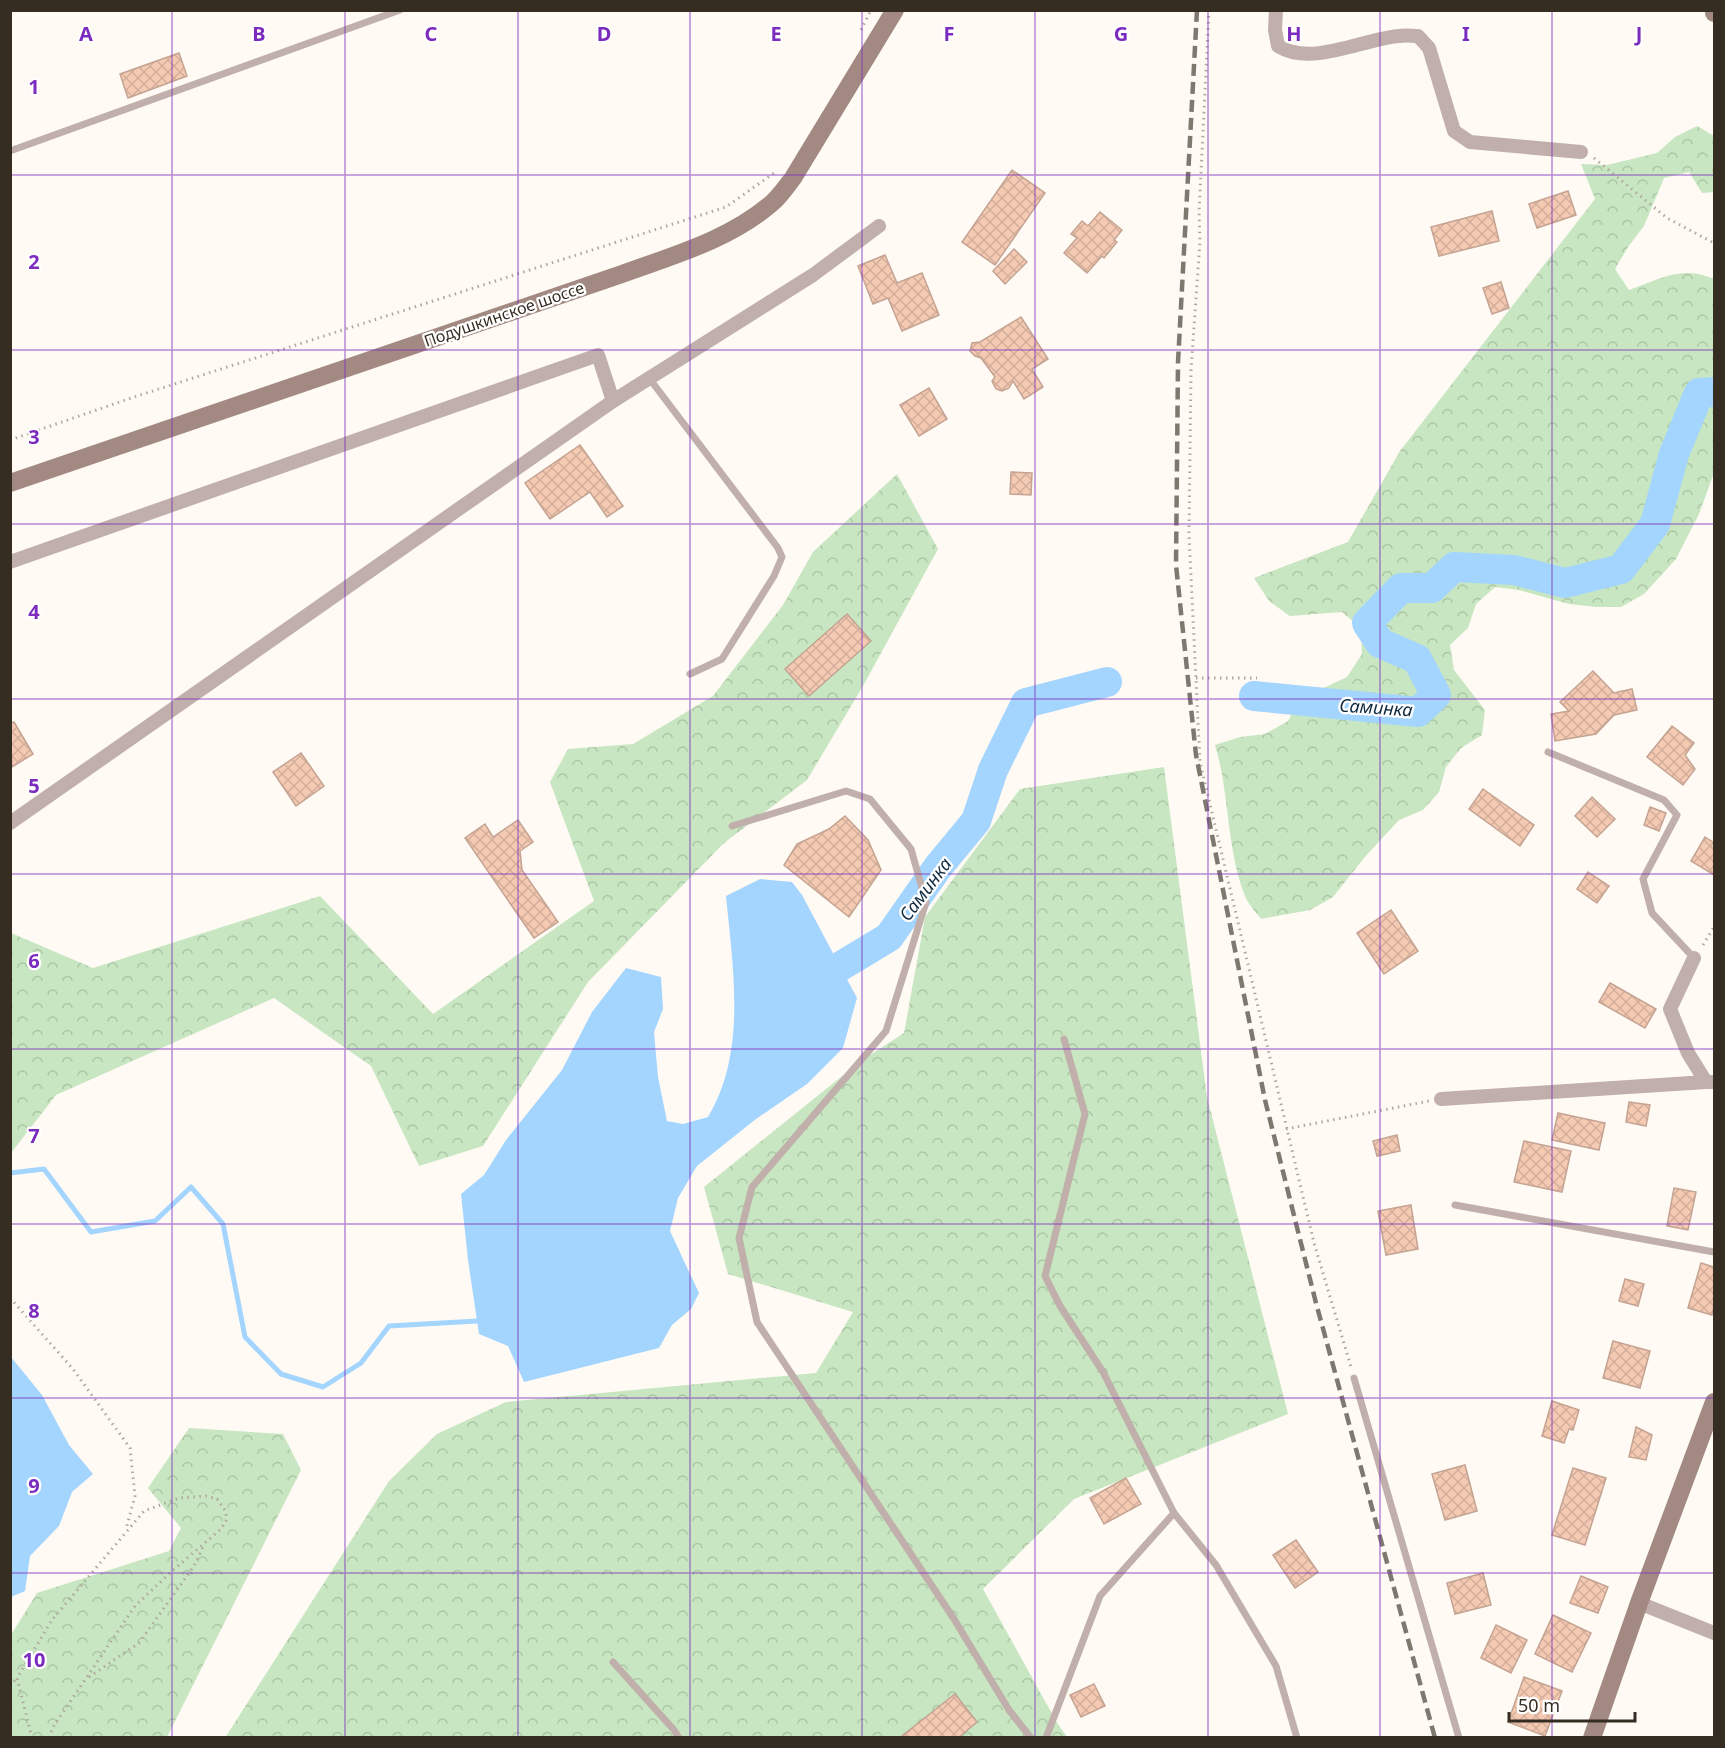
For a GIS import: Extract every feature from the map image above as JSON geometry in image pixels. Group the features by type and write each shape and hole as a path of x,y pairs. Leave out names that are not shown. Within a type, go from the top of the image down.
{"main road":[{"name":"Подушкинское шоссе","path":"10,483 611,278 715,240 746,223 774,202 793,178 895,10"},
{"path":"1592,1737 1714,1402"}],"street":[{"path":"1276,10 1275,30 1278,46 1286,51 1299,54 1315,54 1399,36 1418,36 1429,48 1454,131 1470,142 1581,152"},
{"path":"10,824 613,401 813,275 879,226"},
{"path":"10,562 598,355 613,401"},
{"path":"1694,958 1670,1009 1688,1053 1710,1082"},
{"path":"1441,1099 1710,1082"},
{"path":"1639,1604 1714,1633"}],"lane":[{"path":"10,151 400,10"},
{"path":"649,378 778,548 782,557 774,576 723,659 690,674"},
{"path":"1548,752 1664,800 1677,814 1643,879 1652,913 1694,958"},
{"path":"732,826 846,791 870,799 911,849 926,902 886,1031 752,1187 739,1238 757,1322 954,1619 1010,1710 1031,1737"},
{"path":"1064,1039 1085,1114 1045,1276 1060,1306 1103,1372 1174,1513 1216,1565 1276,1666 1297,1737"},
{"path":"1455,1205 1714,1252"},
{"path":"1354,1378 1459,1737"},
{"path":"1046,1737 1100,1596 1174,1513"},
{"path":"613,1662 679,1737"}],"path":[{"path":"861,30 871,10"},
{"path":"1209,10 1199,213 1200,241 1191,369 1189,535 1200,762 1314,1243 1354,1378"},
{"path":"1581,152 1600,162 1667,218 1714,243"},
{"path":"10,441 134,397 726,207 781,167"},
{"path":"1196,678 1257,678"},
{"path":"1694,958 1714,927"},
{"path":"1286,1129 1441,1099"},
{"path":"10,1298 73,1369 130,1448 135,1497 126,1531"},
{"path":"10,1686 18,1678 52,1620 144,1511 179,1498 206,1496 217,1499 225,1510 226,1519 221,1529 135,1606 53,1727 49,1737"},
{"path":"88,1678 140,1643 194,1566 205,1544"},
{"path":"18,1678 32,1737"}],"green space":[{"path":"1697,126 1714,136 1714,192 1702,193 1689,172 1664,178 1644,226 1615,269 1629,290 1681,273 1714,279 1714,473 1699,514 1676,559 1644,594 1621,607 1569,604 1519,590 1495,587 1476,604 1468,628 1450,645 1454,670 1485,710 1482,735 1461,748 1446,767 1439,792 1423,810 1399,820 1364,858 1333,897 1310,910 1261,919 1246,899 1239,878 1215,745 1240,737 1265,734 1288,721 1300,699 1347,677 1362,654 1361,628 1342,612 1290,616 1269,601 1254,578 1348,542 1400,451 1595,199 1581,164 1607,165 1657,153 1675,137"},
{"path":"897,474 938,549 863,686 807,780 724,843 588,982 483,1146 419,1166 371,1066 274,998 56,1095 11,1153 11,933 93,968 320,896 433,1014 594,901 550,782 568,749 633,744 713,696 783,605 813,552"},
{"path":"1164,767 1207,1097 1288,1414 1074,1499 983,1589 1067,1737 225,1738 389,1481 437,1434 506,1402 816,1373 853,1312 728,1274 704,1187 862,1060 904,1033 925,917 1020,789"},
{"path":"189,1428 283,1434 301,1470 167,1737 11,1737 11,1635 37,1593 169,1551 181,1528 148,1488"}],"water":[{"path":"760,879 792,882 802,895 857,998 843,1048 807,1084 756,1119 697,1166 678,1198 670,1231 699,1293 691,1309 672,1325 659,1348 524,1382 508,1346 479,1334 461,1194 484,1175 506,1140 562,1070 592,1012 626,968 661,977 663,1009 654,1032 658,1077 667,1121 683,1124 708,1117 720,1092 733,1038 734,981 726,896"},
{"path":"11,1357 42,1395 69,1445 93,1474 72,1492 59,1526 30,1556 25,1591 11,1597"}],"building":[{"path":"179,53 187,76 128,98 120,74"},
{"path":"1012,170 1045,193 995,265 962,242"},
{"path":"1568,191 1576,215 1537,228 1529,204"},
{"path":"1492,211 1499,241 1439,256 1431,227"},
{"path":"1100,212 1122,230 1114,240 1117,242 1104,258 1102,256 1087,273 1064,253 1077,238 1071,234 1082,221 1088,226"},
{"path":"1014,249 1027,262 1005,284 993,271"},
{"path":"885,255 897,283 922,273 939,315 902,331 888,298 873,304 858,266"},
{"path":"1501,282 1509,308 1492,314 1483,288"},
{"path":"1021,317 1048,359 1032,369 1043,387 1024,399 1013,381 1009,388 1002,391 996,389 992,381 995,377 981,358 970,351 972,343 980,342"},
{"path":"929,388 947,419 919,436 900,405"},
{"path":"580,445 623,506 607,517 590,492 550,519 525,483"},
{"path":"1011,472 1032,473 1031,495 1010,494"},
{"path":"847,614 871,641 809,696 785,669"},
{"path":"1593,671 1614,693 1632,689 1637,710 1614,715 1596,734 1555,741 1551,714 1569,711 1560,702"},
{"path":"14,722 33,754 12,767 10,724"},
{"path":"1672,726 1694,743 1685,755 1695,769 1683,785 1647,757"},
{"path":"301,753 324,786 296,806 273,772"},
{"path":"1483,789 1534,825 1520,846 1469,809"},
{"path":"1592,797 1615,819 1597,837 1575,816"},
{"path":"1650,807 1666,813 1659,831 1644,825"},
{"path":"845,816 868,840 881,870 849,917 784,865 797,844 829,829"},
{"path":"518,820 533,842 520,851 522,870 558,922 534,938 465,838 485,824 493,837"},
{"path":"1705,837 1714,843 1714,875 1691,861"},
{"path":"1588,872 1609,886 1597,903 1577,889"},
{"path":"1391,910 1418,951 1384,974 1357,933"},
{"path":"1610,983 1656,1009 1645,1028 1599,1002"},
{"path":"1629,1102 1650,1105 1646,1126 1626,1122"},
{"path":"1558,1113 1605,1123 1599,1150 1552,1140"},
{"path":"1397,1135 1400,1151 1377,1156 1373,1141"},
{"path":"1524,1141 1571,1151 1562,1192 1514,1182"},
{"path":"1674,1188 1696,1192 1688,1230 1667,1226"},
{"path":"1411,1205 1418,1249 1386,1255 1378,1211"},
{"path":"1701,1263 1714,1267 1712,1315 1688,1308"},
{"path":"1625,1279 1644,1284 1638,1306 1619,1301"},
{"path":"1613,1341 1650,1351 1640,1388 1603,1378"},
{"path":"1552,1401 1579,1410 1573,1430 1569,1429 1564,1443 1542,1436"},
{"path":"1636,1427 1652,1435 1646,1460 1629,1457"},
{"path":"1465,1465 1477,1511 1445,1520 1432,1474"},
{"path":"1573,1468 1606,1478 1585,1545 1552,1535"},
{"path":"1126,1478 1141,1504 1104,1524 1090,1498"},
{"path":"1296,1540 1318,1572 1295,1588 1273,1555"},
{"path":"1483,1573 1491,1605 1455,1614 1447,1583"},
{"path":"1581,1576 1608,1587 1598,1613 1570,1603"},
{"path":"1553,1615 1591,1633 1572,1672 1535,1654"},
{"path":"1496,1625 1527,1640 1511,1673 1481,1658"},
{"path":"1524,1677 1562,1691 1545,1736 1508,1722"},
{"path":"1094,1684 1105,1706 1081,1717 1070,1695"},
{"path":"955,1694 977,1722 958,1738 903,1738 902,1736"}],"waterway":[{"name":"Саминка","path":"1254,696 1418,712 1436,695 1417,659 1380,643 1367,623 1401,588 1432,588 1454,567 1514,570 1565,583 1621,569 1655,524 1674,454 1699,393 1714,392"},
{"name":"Саминка","path":"841,966 889,937 938,867 976,821 993,770 1026,703 1107,682"},
{"path":"10,1173 44,1169 91,1232 155,1221 191,1187 223,1224 245,1337 281,1374 323,1387 361,1363 389,1326 477,1321"}],"railway":[{"path":"1197,10 1178,362 1176,565 1196,755 1265,1100 1316,1303 1435,1738"}]}
